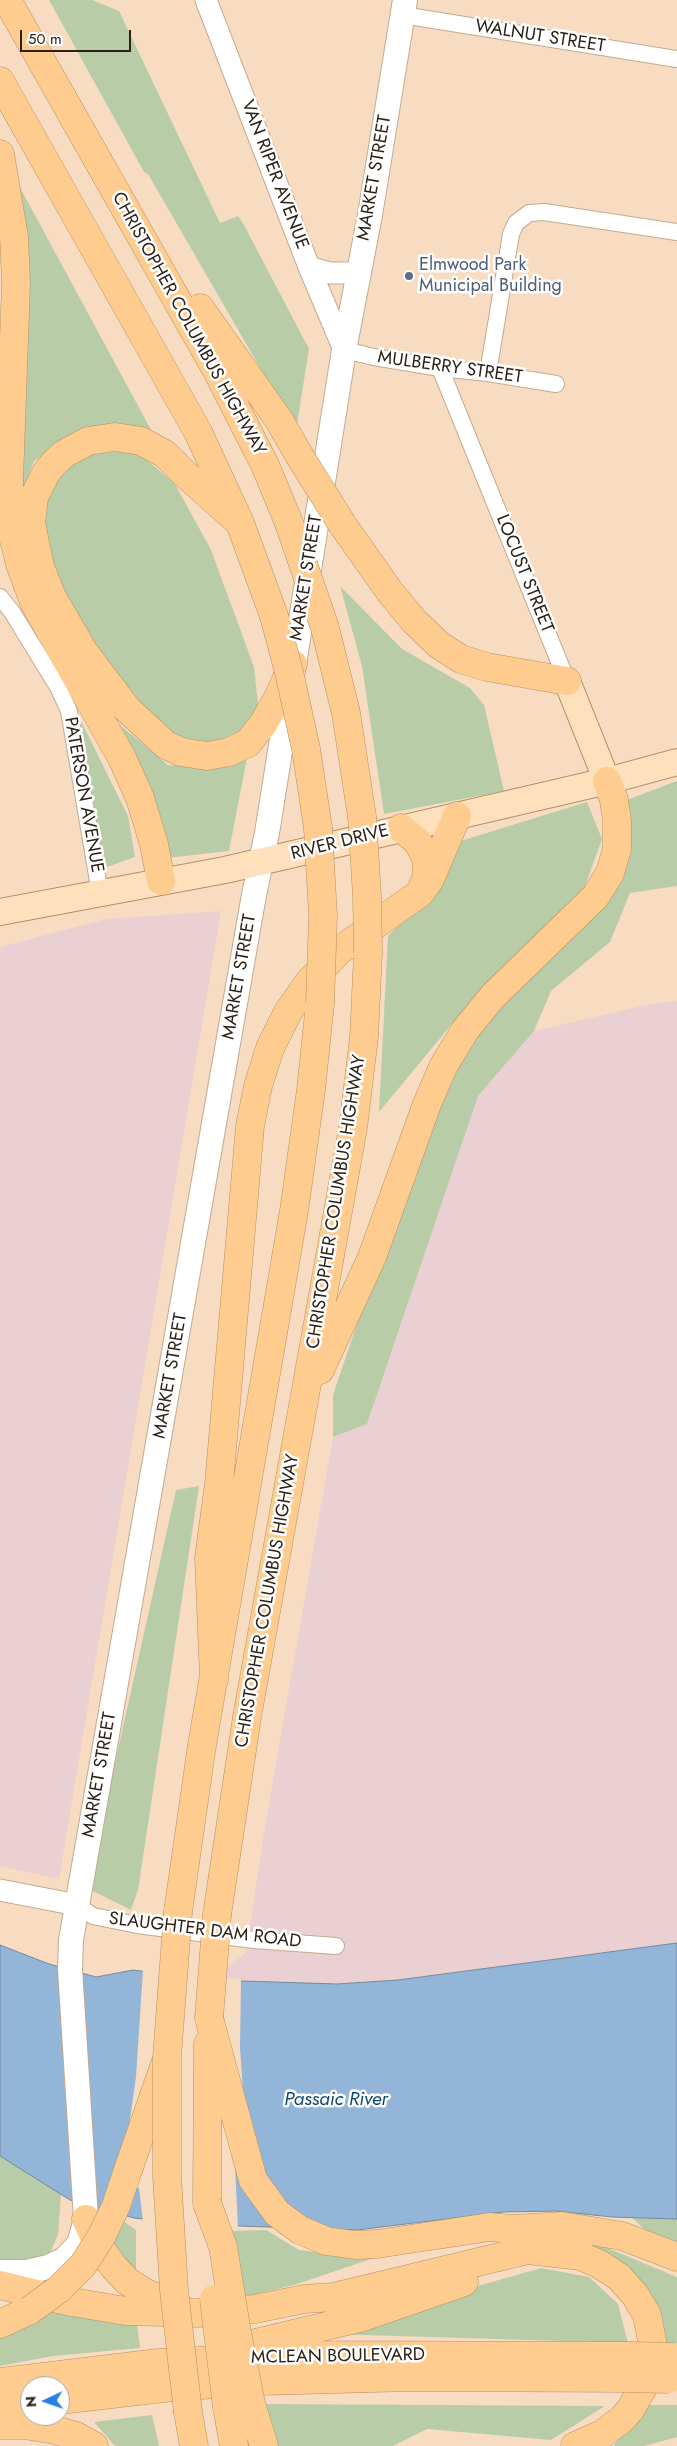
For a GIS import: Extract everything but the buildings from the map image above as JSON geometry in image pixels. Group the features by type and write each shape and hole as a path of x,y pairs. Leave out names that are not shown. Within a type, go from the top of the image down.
{"highway":[{"name":"CHRISTOPHER COLUMBUS HIGHWAY","path":"9,3 242,417 289,523 325,628 346,713 362,817 368,896 368,953 364,1037 353,1128 239,1766 217,1915 209,2018 206,2091 207,2203 223,2247 236,2327 239,2406"},
{"path":"0,81 198,432 240,523 274,616 289,672 306,749 318,828 323,916 320,1002 312,1090 294,1210 188,1834 178,1912 167,2057 166,2121 170,2234 178,2335 194,2446"},
{"path":"0,154 14,237 16,283 9,479 10,524 20,564 34,602 122,758 140,798 154,844 161,881"},
{"path":"108,178 278,420 342,524 390,592 414,621 439,645 461,659 487,667 567,680"},
{"path":"240,523 165,454 141,441 115,437 94,439 76,446 54,463 39,484 33,503 31,523 40,567 52,597 84,652 128,709 166,745 181,752 207,756 229,752 248,743 263,724 278,698 293,664"},
{"path":"302,1408 372,1257 427,1104 444,1065 466,1029 493,996 595,897 610,873 617,849 617,821 614,800 607,781"},
{"path":"214,1680 209,1558 219,1484 250,1126 258,1086 270,1048 293,1005 309,982 340,950 420,893 430,879 457,816"},
{"path":"401,828 418,842 426,858 427,878 420,893"},
{"path":"209,2018 248,2167 259,2192 288,2222 313,2236 340,2244 377,2244 490,2227 513,2229 546,2226 580,2228 622,2236 677,2257"},
{"path":"0,2324 30,2310 59,2290 83,2266 101,2237 116,2206 167,2057"},
{"path":"86,2219 103,2252 127,2281 146,2293 198,2313"},
{"path":"304,2299 331,2288 513,2229"},
{"path":"0,2285 66,2301 126,2311 198,2313 255,2309 304,2299 342,2295 528,2250 582,2256 600,2264 619,2277 635,2295 647,2315 652,2341 650,2366 645,2384 630,2410 622,2419 602,2434 575,2446"},
{"path":"158,2363 296,2335 360,2318 548,2253"},
{"name":"MCLEAN BOULEVARD","path":"0,2382 158,2363 318,2354 674,2368"},
{"name":"MCLEAN BOULEVARD","path":"70,2399 172,2387 262,2381 411,2377 628,2367"},
{"path":"0,2408 20,2405"},
{"path":"234,2446 239,2406"},
{"path":"239,2406 264,2446"},
{"path":"0,2424 25,2425 55,2430 76,2436 94,2446"}],"main road":[{"name":"MARKET STREET","path":"0,2272 27,2272 48,2267 66,2259 79,2244 86,2219 70,1953 261,862 344,350 359,273 403,8"},
{"name":"LOCUST STREET","path":"567,680 607,781"},
{"name":"RIVER DRIVE","path":"0,912 261,862 607,781 677,762"}],"street":[{"name":"VAN RIPER AVENUE","path":"206,0 309,267 344,350"},
{"name":"WALNUT STREET","path":"403,8 677,60"},
{"path":"488,373 511,234 516,223 529,213 544,212 677,232"},
{"path":"309,267 330,273 359,273"},
{"name":"MULBERRY STREET","path":"344,350 440,368 488,373 556,384"},
{"name":"LOCUST STREET","path":"440,368 567,680"},
{"name":"PATERSON AVENUE","path":"0,596 12,612 42,662 68,711 100,893"},
{"path":"0,1890 77,1905"},
{"name":"SLAUGHTER DAM ROAD","path":"77,1905 92,1916 137,1925 254,1940 336,1946"}],"shaded area":[{"path":"221,911 59,1879 0,1866 0,947 106,919"},
{"path":"677,1001 677,1943 397,1980 338,1984 210,1980 246,1953 265,1826 333,1437 367,1424 478,1096 534,1031 651,1004"}],"green space":[{"path":"49,0 92,0 119,11 220,223 238,216 244,225 309,349 296,430 148,174 144,172"},
{"path":"17,182 156,439 88,430 34,461 15,512"},
{"path":"96,448 141,455 175,484 211,550 254,667 259,713 240,736 204,745 164,730 110,674 43,553 38,506 57,468"},
{"path":"340,586 402,649 470,688 484,705 504,791 384,814 362,666"},
{"path":"109,716 168,765 230,767 247,758 229,851 167,858"},
{"path":"79,717 128,816 135,857 104,868"},
{"path":"677,781 677,886 630,893 610,942 551,991 534,1031 478,1096 367,1424 333,1437 333,1395 431,1105 460,1050 604,894 627,800"},
{"path":"587,802 602,839 585,886 555,919 466,1007 379,1112 388,936 419,904 454,843"},
{"path":"199,1486 138,1890 131,1910 87,1888 176,1490"},
{"path":"0,2156 61,2194 58,2235 47,2259 0,2263"},
{"path":"117,2216 136,2230 136,2275 95,2260"},
{"path":"632,2218 677,2219 677,2247 653,2237"},
{"path":"266,2230 299,2250 374,2258 297,2284 242,2298 231,2231"},
{"path":"588,2240 677,2277 677,2344 659,2345 646,2290"},
{"path":"541,2268 589,2277 618,2304 628,2343 331,2334 457,2292"},
{"path":"55,2310 137,2324 140,2348 53,2356 0,2366 0,2333"},
{"path":"259,2404 605,2406 551,2440 427,2429 393,2446 272,2446"},
{"path":"645,2405 677,2405 677,2437 644,2446 613,2446"},
{"path":"152,2415 159,2446 115,2446 94,2422"}],"water":[{"name":"Passaic River","path":"677,1943 677,2219 612,2217 555,2211 503,2212 357,2230 209,2225 134,2218 70,2200 0,2156 0,1945 49,1964 96,1977 133,1970 210,1980 337,1984 398,1980"}],"pier":[{"path":"143,1969 211,1978 241,1979 240,2047 244,2107 282,2230 235,2167 238,2228 143,2222 139,2188 135,2188 128,2133 136,2077"}],"place":[{"name":"Elmwood Park Municipal Building","path":"409,276"}]}
